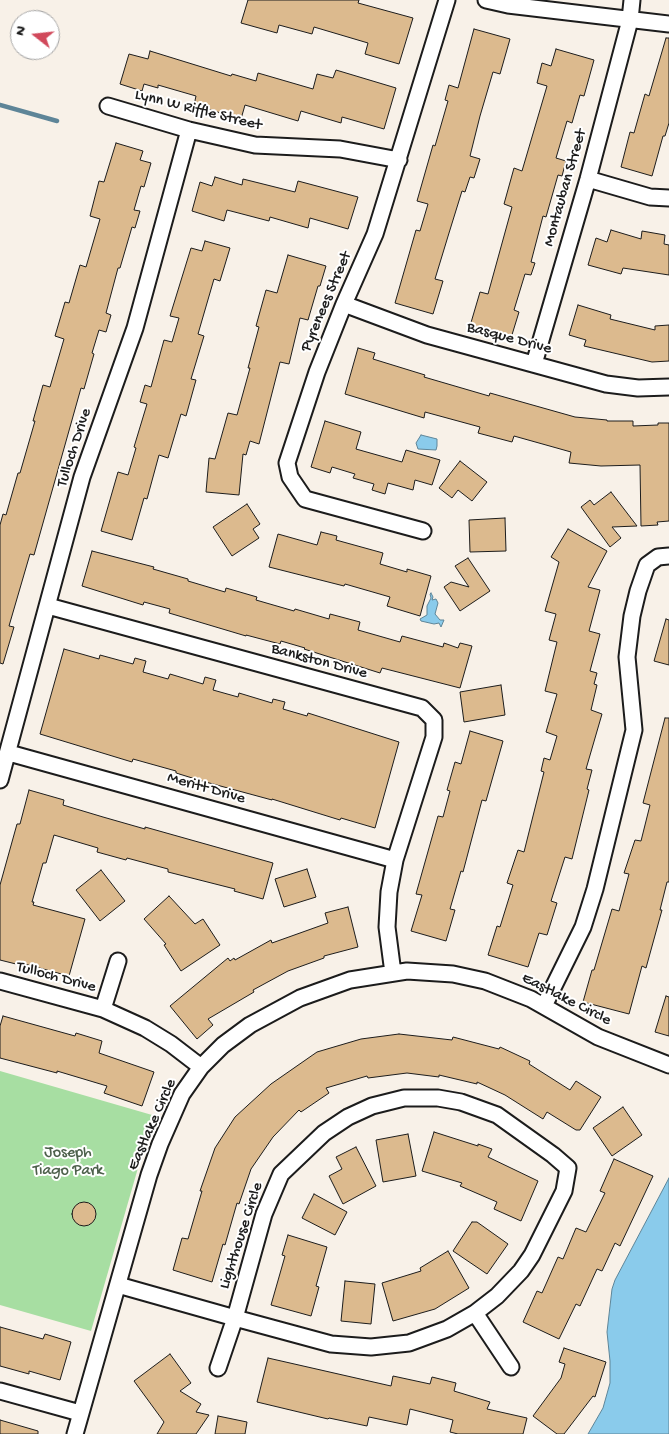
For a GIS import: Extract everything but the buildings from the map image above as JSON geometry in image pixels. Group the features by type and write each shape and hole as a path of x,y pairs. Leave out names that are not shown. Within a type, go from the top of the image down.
{"street":[{"name":"Pyrenees Street","path":"423,531 305,499 290,477 288,463 317,372 375,234 447,0"},
{"path":"486,0 508,5 669,24"},
{"name":"Montauban Street","path":"534,364 588,180 630,20 632,0"},
{"name":"Lynn W Riffle Street","path":"108,106 189,130 255,145 340,149 399,160"},
{"name":"Tulloch Drive","path":"0,780 82,477 135,328 189,130"},
{"path":"588,180 650,197 669,198"},
{"name":"Basque Drive","path":"344,304 427,335 606,384 638,388 669,387"},
{"path":"544,1006 583,927 597,881 634,730 627,657 632,616 638,591 647,565 658,557 669,556"},
{"name":"Bankston Drive","path":"48,606 422,708 434,720 434,737 395,860 389,892 387,927 393,973"},
{"name":"Meritt Drive","path":"8,753 395,860"},
{"path":"103,1009 118,961"},
{"name":"Eastlake Circle","path":"75,1434 149,1175 160,1144 182,1094 201,1067 223,1045 250,1025 300,998 350,980 393,973 453,974 485,981 531,999 598,1037 669,1065"},
{"name":"Tulloch Drive","path":"0,981 103,1009 145,1028 201,1067"},
{"name":"Lighthouse Circle","path":"404,1098 438,1098 461,1102 497,1115 568,1168 564,1191 532,1256 522,1270 497,1296 475,1313 448,1329 409,1343 371,1347 331,1344 234,1318 264,1214 281,1174 324,1133 348,1117 372,1106 404,1098"},
{"path":"118,1285 234,1318 218,1368"},
{"path":"475,1313 511,1368"},
{"path":"0,1391 80,1413"}],"green space":[{"name":"Joseph Tiago Park","path":"0,1071 159,1117 140,1161 91,1331 0,1305"}],"water":[{"path":"421,435 437,439 436,450 418,449 416,443"},
{"path":"431,593 432,600 436,599 438,603 435,614 440,620 444,620 441,627 439,623 434,624 421,621 420,619 427,615 427,606"},
{"path":"669,1178 669,1434 588,1434 603,1408 610,1383 607,1332 612,1289"}],"waterway":[{"path":"0,105 57,121"}]}
